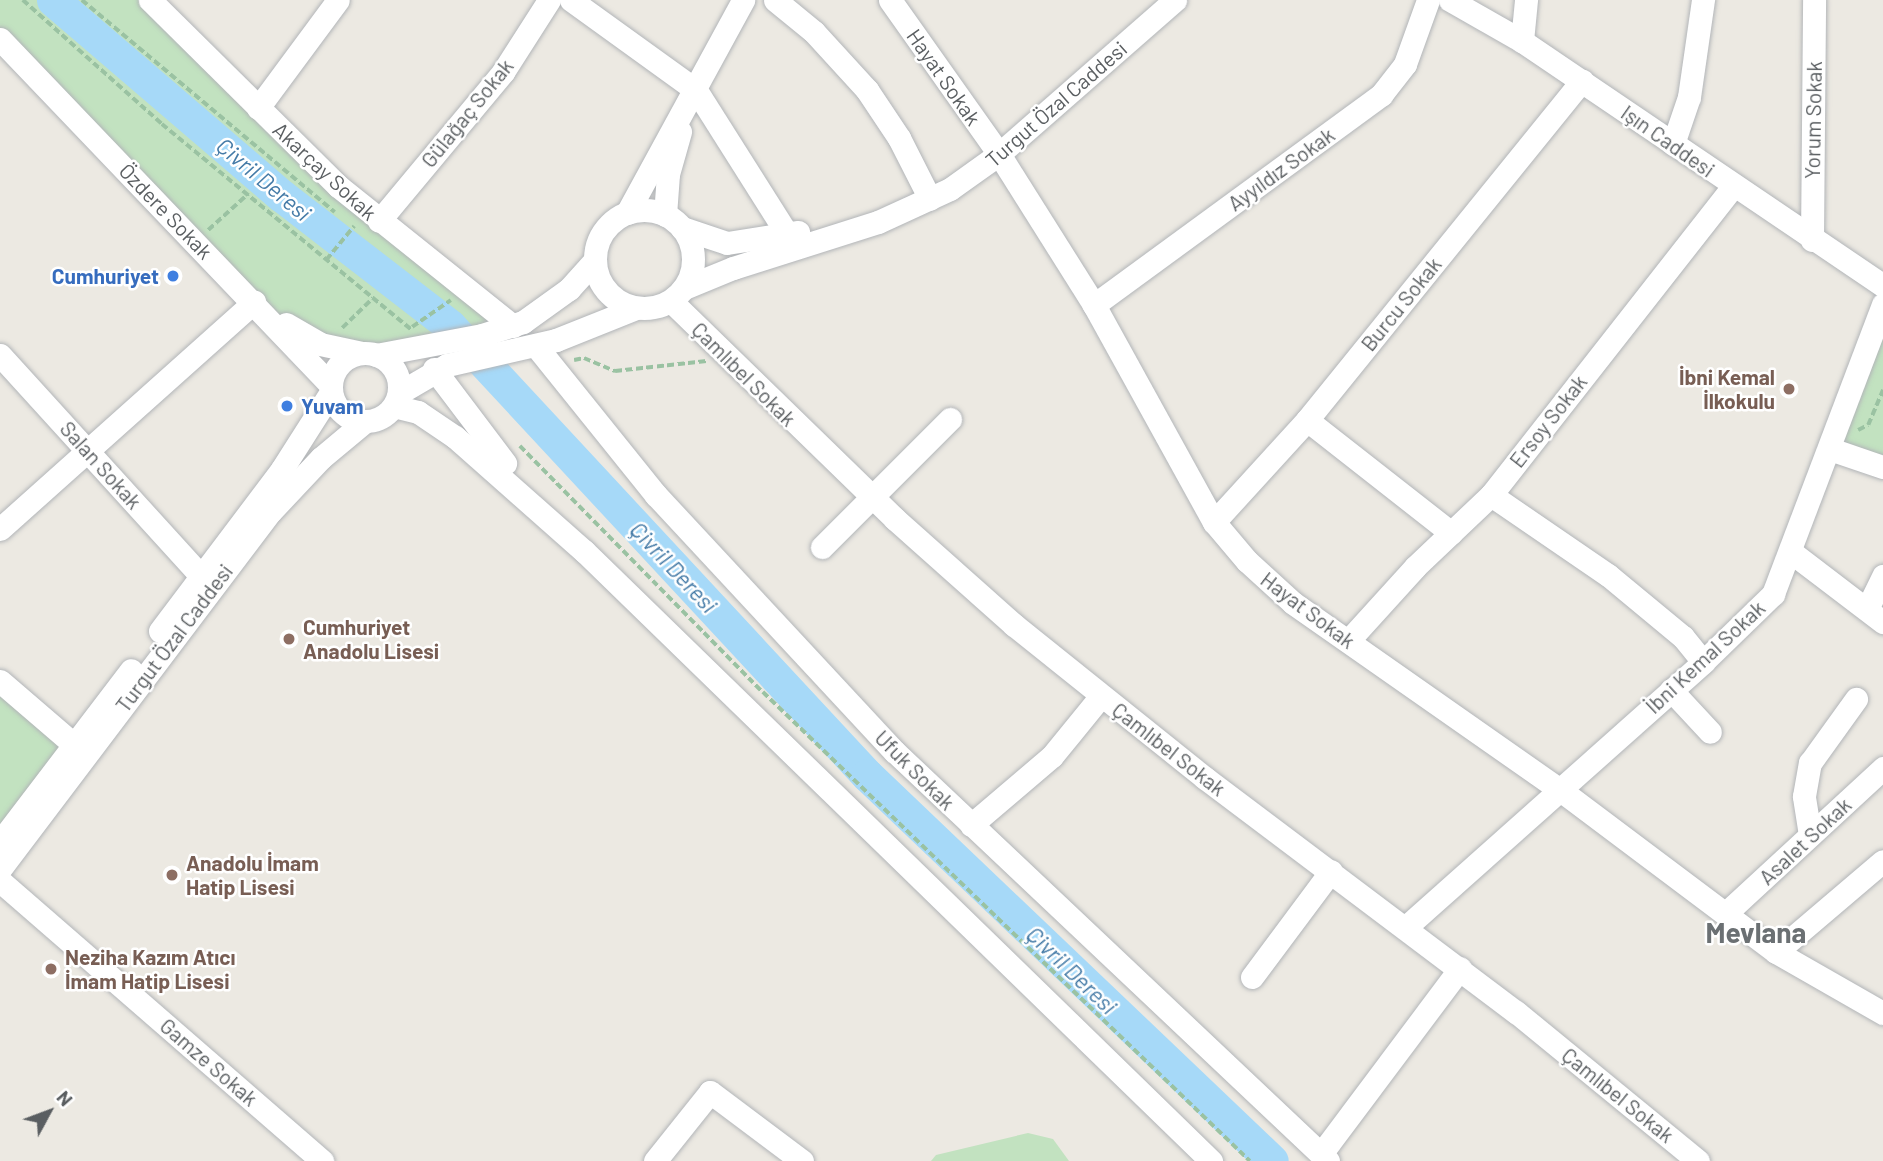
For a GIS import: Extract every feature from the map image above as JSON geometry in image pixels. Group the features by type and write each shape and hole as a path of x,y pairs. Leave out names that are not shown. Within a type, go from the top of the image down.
{"street":[{"name":"Akarçay Sokak","path":"150,0 258,108 369,226 513,326"},
{"path":"258,108 338,0"},
{"name":"Gülağaç Sokak","path":"369,226 503,72 549,0"},
{"path":"571,0 696,90 787,234"},
{"path":"487,345 553,303 595,260 602,235 627,213 650,166 696,90 743,0"},
{"path":"775,0 814,32 867,90 899,138 930,199"},
{"name":"Hayat Sokak","path":"890,0 999,155 1094,305 1214,522 1268,582 1559,789 1776,952 1883,1013"},
{"name":"Turgut Özal Caddesi","path":"677,295 733,268 878,222 930,199 999,155 1175,0"},
{"name":"Ayyıldız Sokak","path":"1094,305 1381,95 1405,64 1428,0"},
{"name":"Işın Caddesi","path":"1450,0 1470,6 1582,80 1812,240 1883,285"},
{"path":"1522,41 1527,0"},
{"path":"1673,144 1689,97 1703,0"},
{"name":"Yorum Sokak","path":"1812,240 1815,0"},
{"name":"Özdere Sokak","path":"0,39 254,302 331,388"},
{"name":"Burcu Sokak","path":"1214,522 1307,420 1582,80"},
{"path":"0,529 254,302 320,344 369,354 436,356 487,345 544,354 636,308 677,295 693,263 674,222 671,160 696,90"},
{"name":"Ersoy Sokak","path":"1348,641 1491,495 1733,186"},
{"name":"Turgut Özal Caddesi","path":"674,222 727,243 787,234 930,199"},
{"path":"627,213 646,210 674,222"},
{"path":"595,260 607,291 636,308"},
{"name":"Çamlıbel Sokak","path":"677,295 722,354 871,496 1101,696 1460,968 1698,1161"},
{"name":"İbni Kemal Sokak","path":"1406,927 1703,662 1773,594 1883,304"},
{"path":"369,354 338,366 331,388 340,411 364,422 384,416 436,356"},
{"path":"369,354 396,373 396,400"},
{"name":"Ufuk Sokak","path":"544,354 656,495 894,751 1324,1158"},
{"name":"Salan Sokak","path":"0,355 201,576"},
{"path":"436,356 486,442 584,551"},
{"name":"Turgut Özal Caddesi","path":"0,869 201,576 282,469 331,388"},
{"path":"396,400 455,437 584,551 1211,1161"},
{"path":"822,547 950,419"},
{"path":"1307,420 1451,533"},
{"name":"Turgut Özal Caddesi","path":"0,842 80,749 271,511 321,458 364,422"},
{"path":"1830,449 1883,467"},
{"path":"1491,495 1608,575 1683,637 1703,662"},
{"path":"1791,552 1875,615 1883,576"},
{"path":"0,681 80,749"},
{"path":"1671,690 1710,732"},
{"path":"971,825 1052,756 1101,696"},
{"path":"1811,835 1804,796 1810,763 1856,699"},
{"name":"Asalet Sokak","path":"1726,913 1883,768"},
{"path":"1776,952 1883,861"},
{"path":"1252,977 1331,871"},
{"name":"Gamze Sokak","path":"0,881 323,1161"},
{"path":"1324,1158 1460,968"},
{"path":"655,1161 710,1092 802,1161"}],"path":[{"path":"23,0 248,194 410,328 436,356"},
{"path":"82,0 353,227 369,226"},
{"path":"195,241 248,194"},
{"path":"326,260 353,227"},
{"path":"441,292 460,307"},
{"path":"337,333 373,298"},
{"path":"410,328 452,300"},
{"path":"544,354 584,358 615,371 697,365 722,354"},
{"path":"1839,425 1866,428 1883,390"},
{"path":"518,445 763,692 1250,1161"}],"green space":[{"path":"0,0 150,0 300,151 513,326 376,355 296,331 0,39"},
{"path":"1883,304 1883,467 1830,449"},
{"path":"0,681 74,744 0,842"},
{"path":"1028,1133 1053,1139 1069,1161 931,1161 936,1155"}],"waterway":[{"name":"Çivril Deresi","path":"53,0 282,196 450,326 867,775 1272,1161"}],"place":[{"name":"Cumhuriyet","path":"173,276"},
{"name":"İbni Kemal İlkokulu","path":"1789,389"},
{"name":"Yuvam","path":"287,406"},
{"name":"Cumhuriyet Anadolu Lisesi","path":"289,639"},
{"name":"Anadolu İmam Hatip Lisesi","path":"172,875"},
{"name":"Neziha Kazım Atıcı İmam Hatip Lisesi","path":"51,969"}],"district":[{"name":"Mevlana","path":"1756,932"}]}
